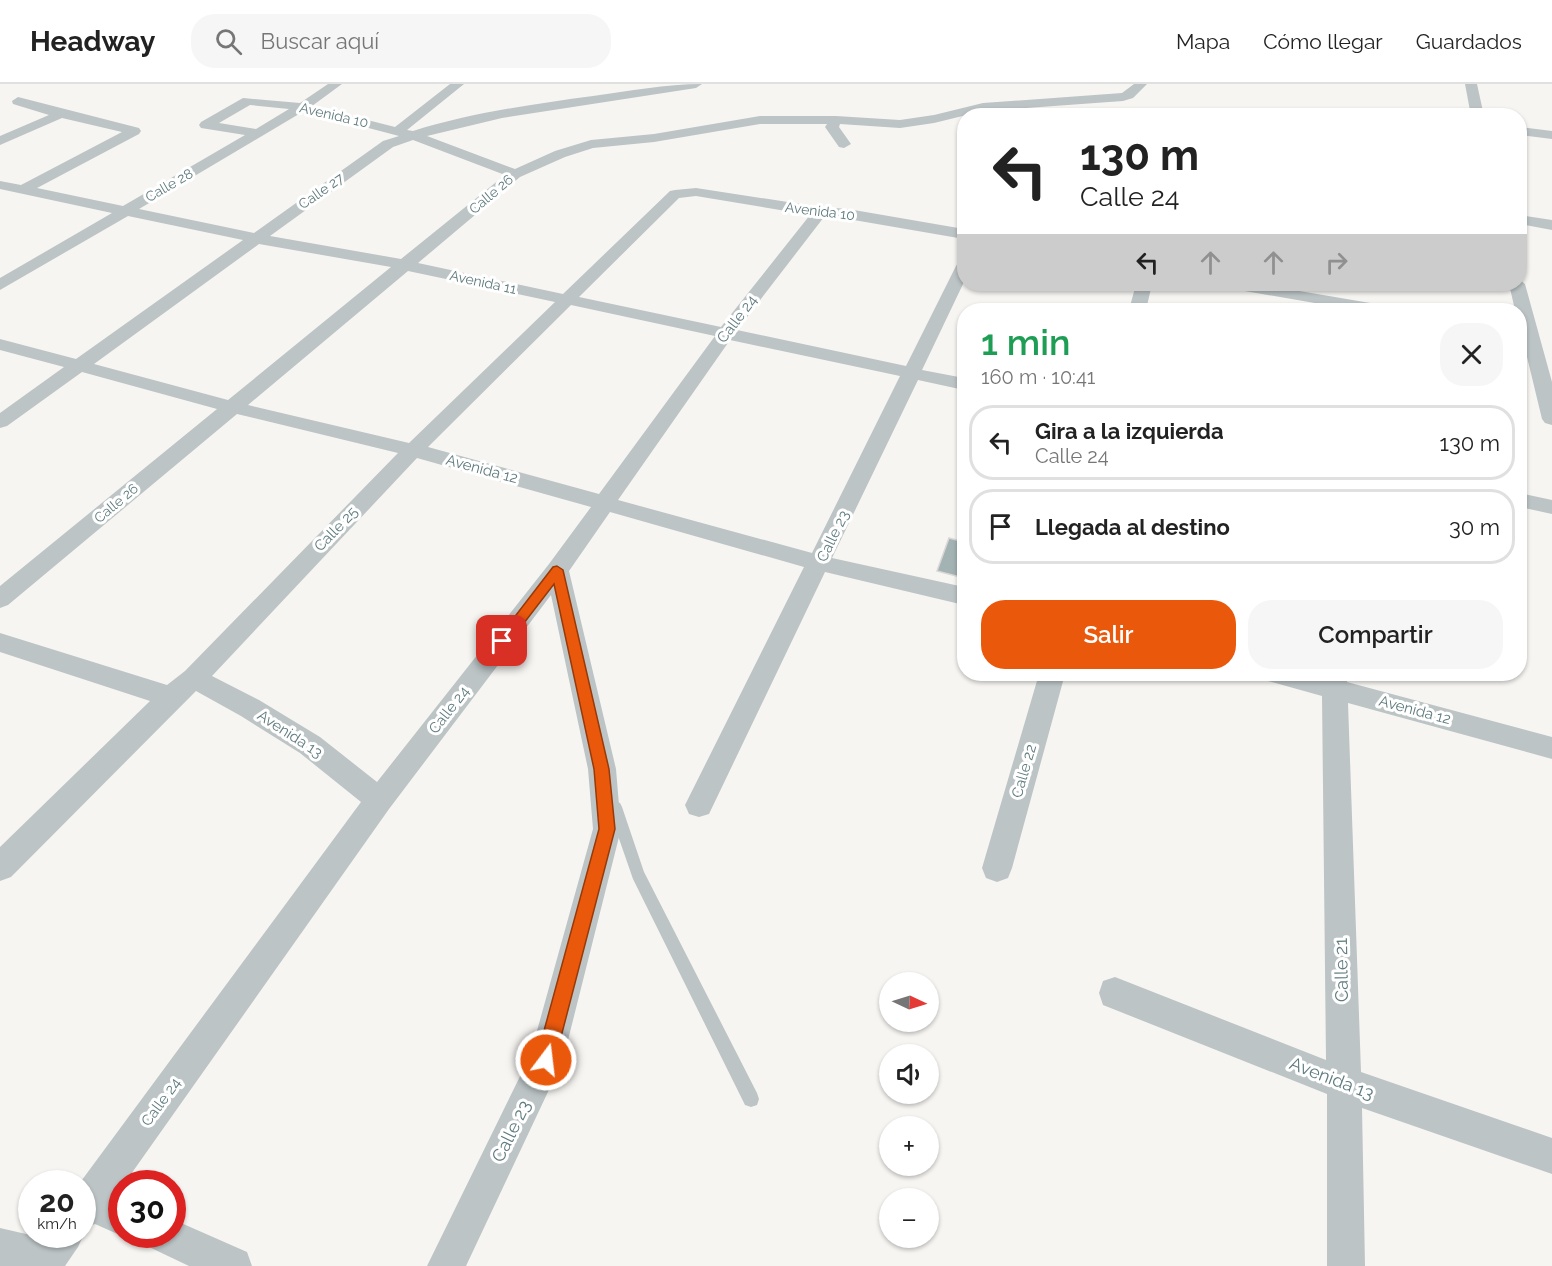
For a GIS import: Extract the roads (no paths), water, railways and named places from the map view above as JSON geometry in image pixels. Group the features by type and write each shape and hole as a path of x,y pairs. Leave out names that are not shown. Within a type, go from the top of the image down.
{"street":[{"name":"Calle 28","path":"0,285 302,107 336,84"},
{"path":"396,132 458,84"},
{"name":"Calle 27","path":"0,422 388,144 412,135 538,107 696,84"},
{"name":"Calle 26","path":"979,108 1123,97 1129,95 1141,84"},
{"path":"1471,84 1476,108"},
{"path":"24,189 134,131 13,103 34,94"},
{"name":"Avenida 10","path":"258,133 206,125 243,103 253,100 302,107 412,135 515,174"},
{"name":"Calle 26","path":"0,599 515,174 560,154 591,144 654,138 768,119 918,122 957,113"},
{"path":"0,141 61,114"},
{"path":"836,120 832,127 844,144"},
{"path":"0,125 23,131"},
{"path":"1527,132 1552,135"},
{"name":"Avenida 11","path":"1,186 255,238 405,265 957,383"},
{"name":"Avenida 10","path":"675,194 696,192 957,233"},
{"name":"Calle 25","path":"0,867 171,697 194,678 413,450 675,194"},
{"name":"Calle 24","path":"98,1210 379,800 557,570 726,333 820,212"},
{"path":"1527,221 1552,225"},
{"name":"Calle 23","path":"699,805 957,280"},
{"path":"1281,291 1351,303"},
{"path":"1527,337 1552,342"},
{"path":"1527,343 1552,419"},
{"name":"Avenida 12","path":"0,344 232,407 413,450 820,563 957,594"},
{"path":"1527,502 1552,507"},
{"name":"Calle 23","path":"446,1266 546,1060 607,829 602,769 557,570"},
{"path":"0,642 171,697"},
{"name":"Avenida 13","path":"194,678 250,708 310,745 379,800"},
{"name":"Calle 22","path":"997,868 1050,681"},
{"name":"Avenida 12","path":"1334,681 1552,748"},
{"name":"Calle 21","path":"1334,681 1346,1266"},
{"name":"Avenida 13","path":"1115,993 1344,1084 1552,1156"},
{"path":"186,1245 233,1266"},
{"path":"0,1247 51,1253"}],"lane":[{"path":"602,769 638,874 751,1099"}]}
